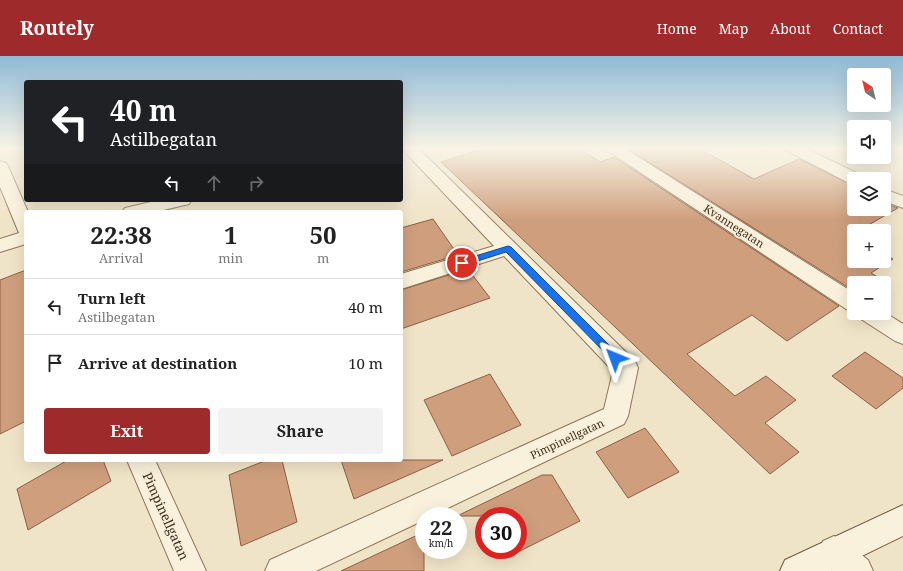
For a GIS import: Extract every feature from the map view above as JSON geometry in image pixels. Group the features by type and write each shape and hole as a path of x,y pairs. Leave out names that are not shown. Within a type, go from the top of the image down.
{"street":[{"path":"5,172 15,183 24,221"},
{"name":"Pimpinellgatan","path":"281,571 615,416 626,368 433,172"},
{"name":"Kvannegatan","path":"651,172 847,298"},
{"path":"891,197 903,203"},
{"path":"140,210 174,202"},
{"path":"0,246 24,238"},
{"path":"403,281 508,248"},
{"path":"880,320 903,335"},
{"name":"Pimpinellgatan","path":"143,462 190,571"},
{"path":"796,571 845,562 903,520"}],"building":[{"path":"452,172 637,172 839,306 787,341 752,315 687,354 735,396 766,376 796,400 765,423 799,452 770,474"},
{"path":"665,172 741,172 754,179 770,172 826,172 847,183 847,216 884,216 870,224 847,224 847,268 879,268 871,273 876,276 847,276 847,287"},
{"path":"891,206 898,208 891,212"},
{"path":"433,219 458,255 403,271 403,227"},
{"path":"468,269 490,298 403,328 403,289"},
{"path":"24,271 24,422 0,434 0,280"},
{"path":"865,352 903,378 903,388 876,409 832,376"},
{"path":"490,374 521,425 452,456 424,400"},
{"path":"645,428 679,472 628,498 596,452"},
{"path":"403,460 443,460 354,499 342,462 403,462"},
{"path":"64,462 104,462 111,481 28,530 17,489"},
{"path":"262,462 282,462 297,522 241,546 229,475"},
{"path":"542,475 552,475 580,521 527,548 527,507 476,507"},
{"path":"475,507 475,516 467,516 467,511"},
{"path":"415,536 415,559 424,559 424,571 341,571"}],"route":[{"path":"462,263 508,248 615,358"}]}
